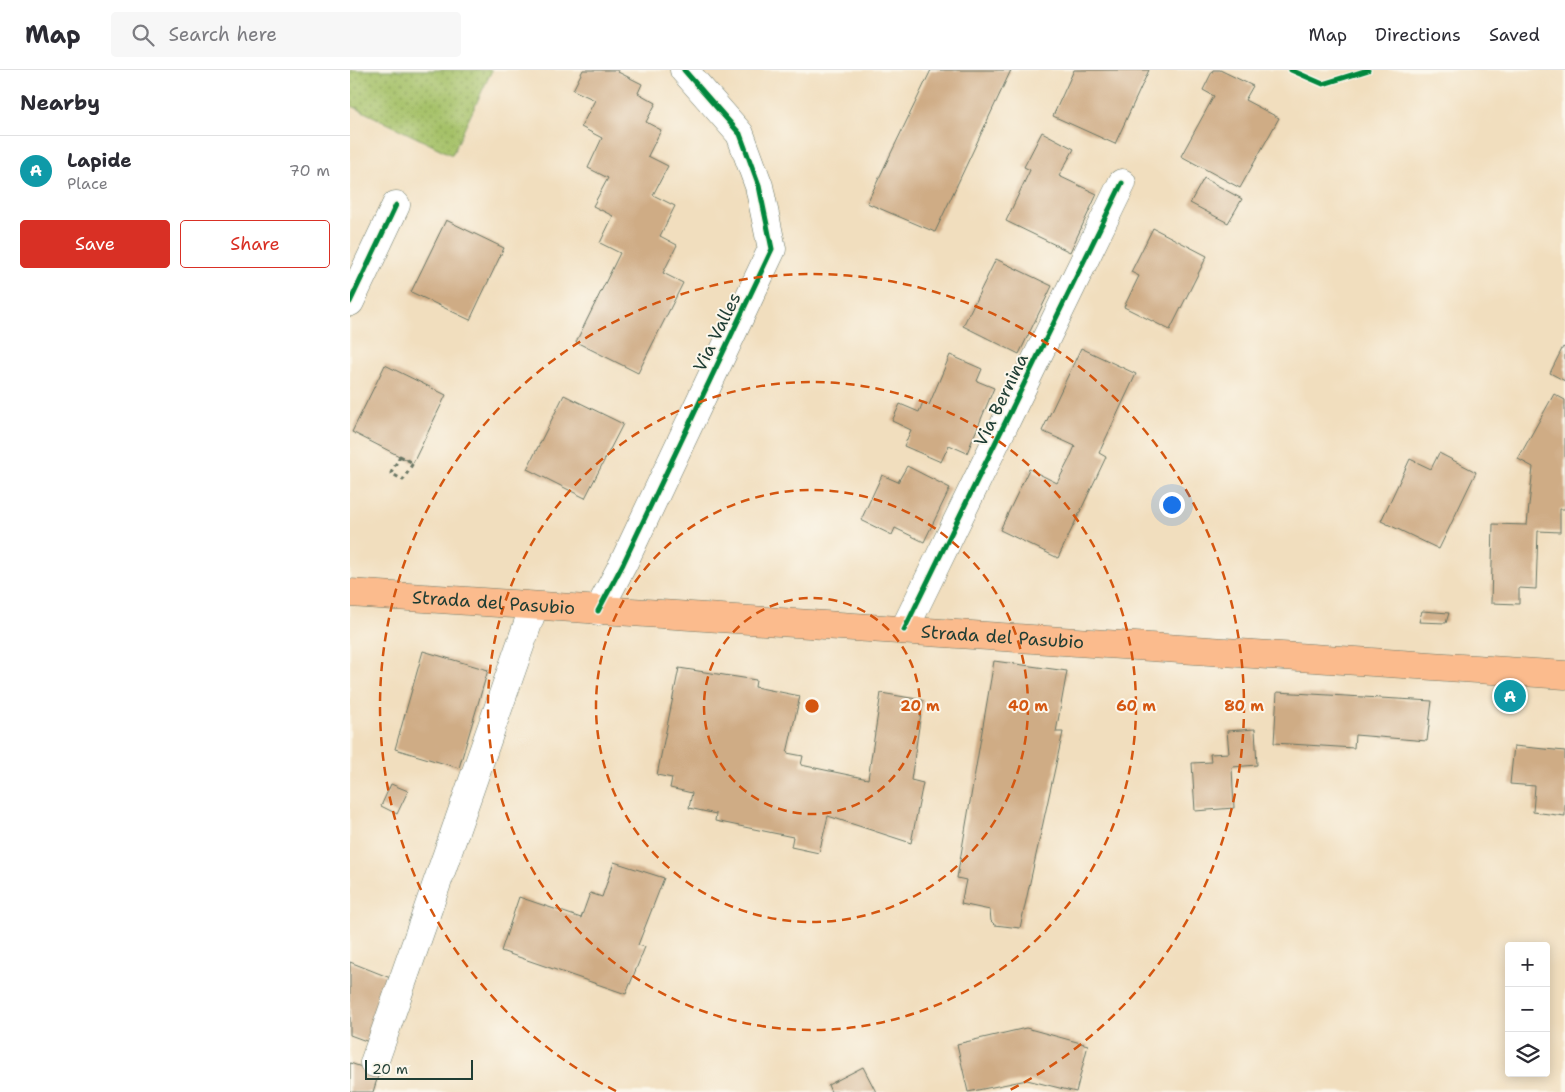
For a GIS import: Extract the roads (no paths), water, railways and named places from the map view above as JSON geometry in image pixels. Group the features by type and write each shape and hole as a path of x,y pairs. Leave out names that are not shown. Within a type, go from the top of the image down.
{"main road":[{"name":"Strada del Pasubio","path":"350,593 1565,675"}],"street":[{"name":"Via Valles","path":"598,611 623,564 772,249 759,186 740,134 684,70"},
{"name":"Via Bernina","path":"904,630 1122,183"},
{"path":"350,302 396,205"},
{"path":"374,1063 534,606"}],"place":[{"name":"Lapide","path":"1510,696"}]}
